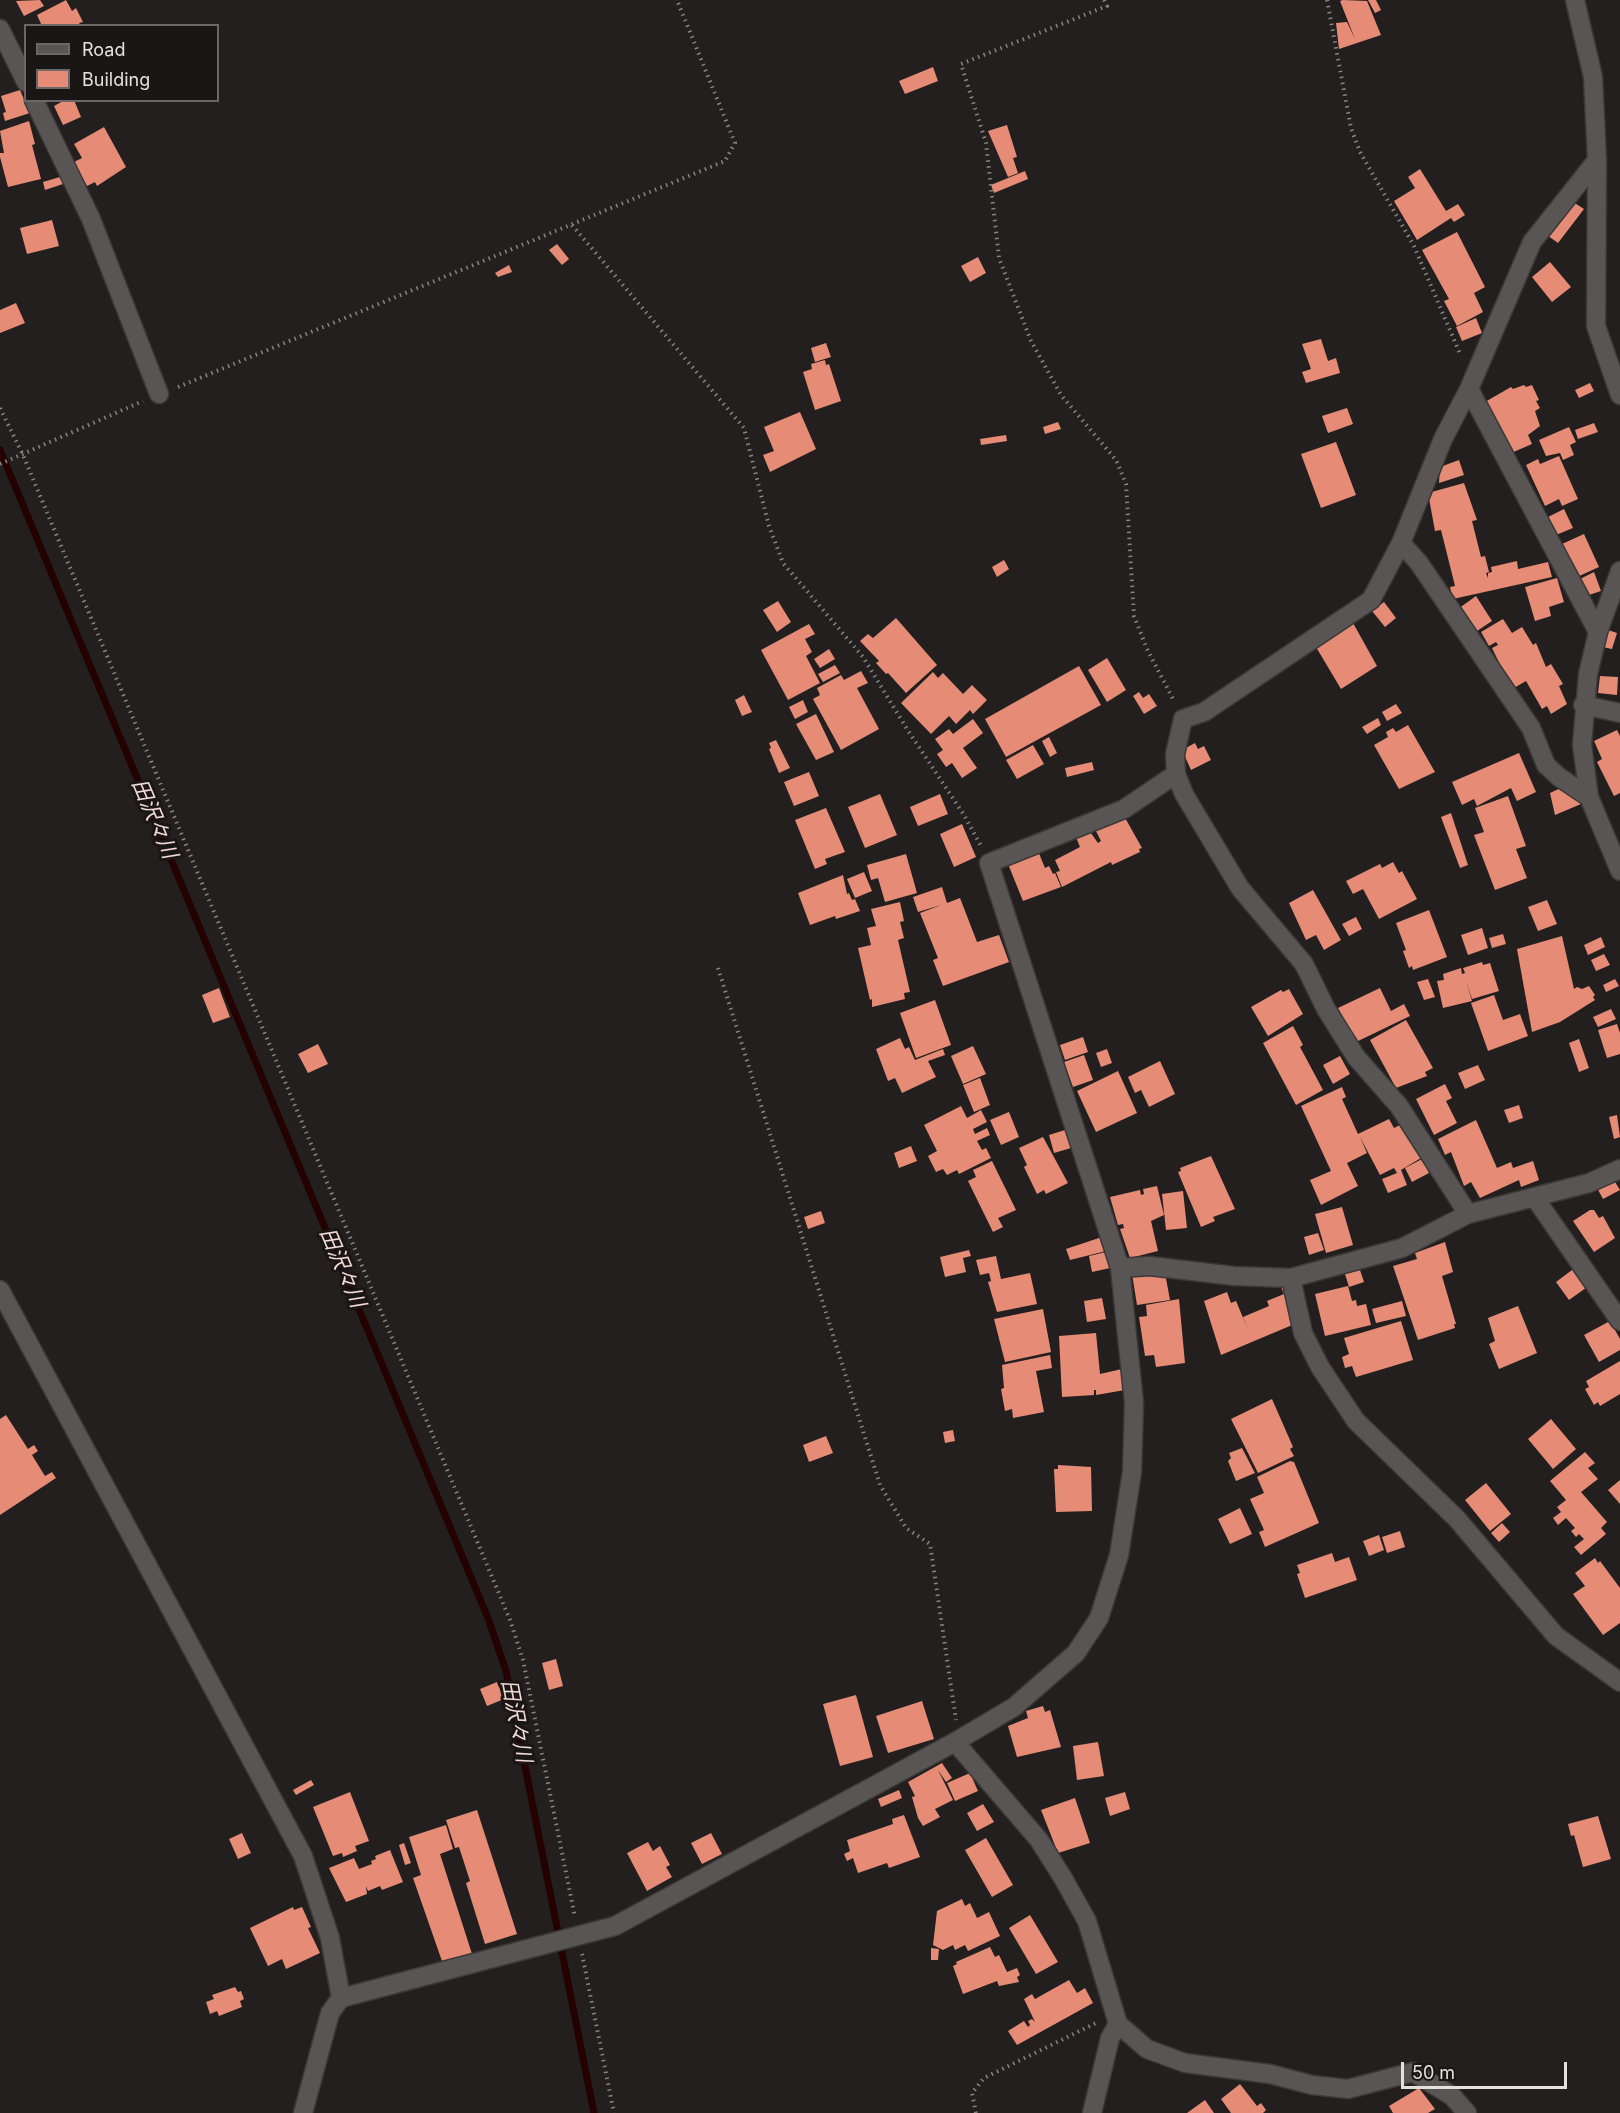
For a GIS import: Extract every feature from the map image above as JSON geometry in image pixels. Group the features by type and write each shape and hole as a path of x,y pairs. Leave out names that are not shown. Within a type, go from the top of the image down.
{"street":[{"path":"1575,0 1593,77 1597,160 1596,326 1620,395"},
{"path":"0,29 24,78"},
{"path":"35,102 91,219 159,394"},
{"path":"1468,1214 1400,1106 1356,1057 1326,1009 1304,964 1240,888 1185,794 1176,774 1175,754 1183,719 1204,712 1371,600 1401,543 1443,439 1469,389 1532,242 1597,160"},
{"path":"1469,389 1598,632"},
{"path":"1401,543 1419,563 1531,728 1546,765 1559,777 1589,796"},
{"path":"1620,571 1598,632 1583,705 1582,745 1589,796 1620,871"},
{"path":"1583,705 1620,713"},
{"path":"303,2113 330,2013 341,1998 615,1926 955,1742 1014,1707 1076,1653 1100,1618 1119,1555 1132,1472 1134,1403 1120,1268 989,863 1124,809 1176,774"},
{"path":"1120,1268 1150,1266 1234,1276 1291,1278 1402,1248 1468,1214 1588,1183 1620,1169"},
{"path":"1535,1198 1620,1322"},
{"path":"1291,1278 1303,1333 1320,1368 1356,1421 1457,1518 1556,1636 1620,1682"},
{"path":"0,1290 303,1856 330,1938 341,1998"},
{"path":"955,1742 1039,1840 1087,1921 1115,2019 1092,2113"},
{"path":"1115,2019 1147,2049 1185,2063 1270,2074 1312,2085 1348,2089 1413,2072 1452,2096 1467,2113"}],"path":[{"path":"0,464 159,394 725,161 735,143 676,0"},
{"path":"1104,0 1107,6 961,64 986,143 999,258 1031,341 1061,395 1116,460 1126,484 1134,616 1147,650 1183,719"},
{"path":"1327,0 1351,128 1360,152 1414,246 1461,354 1469,389"},
{"path":"572,225 744,428 769,526 783,563 863,657 964,815 989,863"},
{"path":"0,408 23,454 510,1620 523,1660 575,1936 614,2113"},
{"path":"718,968 879,1485 906,1528 930,1544 956,1712 955,1742"},
{"path":"976,2113 972,2093 984,2078 1115,2019"}],"building":[{"path":"40,0 44,6 24,16 16,1"},
{"path":"66,0 72,11 76,8 83,22 80,24 41,24 37,15"},
{"path":"1368,0 1376,0 1381,10 1375,13"},
{"path":"1340,1 1367,1 1381,35 1339,49 1336,23 1347,22 1355,39"},
{"path":"933,67 938,81 905,94 899,81"},
{"path":"20,90 30,113 5,121 3,113 6,112 1,96"},
{"path":"61,102 75,102 81,117 63,125 54,106"},
{"path":"29,121 35,144 32,145 41,179 8,187 0,157 0,153 4,153 0,131"},
{"path":"1007,125 1017,157 1013,158 1018,173 1008,177 988,131"},
{"path":"104,127 126,167 97,186 95,182 87,186 74,162 82,158 74,144"},
{"path":"1420,169 1446,211 1458,204 1465,215 1454,222 1451,218 1417,240 1394,201 1415,188 1408,177"},
{"path":"1025,171 1028,179 994,193 991,185"},
{"path":"60,177 63,184 45,190 43,182"},
{"path":"1570,200 1584,209 1558,243 1544,233"},
{"path":"52,220 59,246 27,254 20,228"},
{"path":"1457,232 1485,287 1474,293 1483,312 1457,326 1444,301 1449,299 1422,250"},
{"path":"557,244 569,259 562,265 549,250"},
{"path":"978,257 986,273 970,282 961,266"},
{"path":"1550,262 1571,287 1552,302 1532,277"},
{"path":"509,265 512,272 498,277 495,273"},
{"path":"16,303 25,323 0,333 0,310"},
{"path":"1476,318 1482,333 1462,341 1456,327"},
{"path":"1321,339 1328,361 1336,358 1340,373 1306,383 1302,372 1311,369 1302,344"},
{"path":"826,343 831,357 815,362 811,348"},
{"path":"825,360 826,365 829,364 841,401 815,410 803,372 812,369 811,364"},
{"path":"1590,383 1594,391 1579,398 1575,390"},
{"path":"1524,385 1526,387 1532,385 1539,400 1536,401 1540,408 1535,411 1540,426 1528,435 1532,444 1509,454 1485,402 1511,387 1513,389"},
{"path":"1347,408 1353,424 1328,433 1322,416"},
{"path":"800,412 816,449 770,472 763,455 774,451 764,427"},
{"path":"1058,422 1061,429 1045,434 1043,427"},
{"path":"1594,423 1598,432 1578,439 1575,430"},
{"path":"1569,427 1576,442 1570,445 1574,455 1563,460 1560,453 1546,456 1539,440"},
{"path":"1006,435 1007,441 981,445 980,439"},
{"path":"1336,442 1356,495 1321,508 1301,454"},
{"path":"1559,456 1578,499 1562,506 1559,499 1545,506 1526,465 1538,459 1540,464"},
{"path":"1459,460 1464,475 1439,483 1440,467"},
{"path":"1464,483 1477,520 1472,521 1481,557 1485,556 1489,572 1486,573 1488,578 1488,573 1492,572 1491,567 1517,561 1518,569 1548,562 1552,577 1453,599 1450,587 1455,586 1441,530 1435,531 1428,493"},
{"path":"1564,509 1573,528 1556,535 1548,517"},
{"path":"1584,534 1599,567 1577,577 1562,544"},
{"path":"1004,560 1009,569 997,577 992,567"},
{"path":"1594,572 1601,591 1583,597 1576,581"},
{"path":"1557,578 1564,602 1549,607 1551,616 1535,621 1525,587"},
{"path":"1476,596 1492,621 1474,633 1458,609"},
{"path":"778,601 791,622 777,632 763,610"},
{"path":"1384,602 1396,618 1385,627 1372,611"},
{"path":"896,618 937,665 906,693 876,663 879,661 860,641 868,634 873,638"},
{"path":"1503,619 1512,633 1522,627 1533,645 1536,643 1546,667 1551,664 1563,684 1559,686 1567,704 1551,714 1547,706 1542,709 1526,681 1514,688 1510,685 1492,648 1498,645 1496,642 1489,646 1481,632"},
{"path":"1353,623 1377,666 1341,689 1316,647"},
{"path":"809,624 815,634 805,639 812,652 806,656 820,683 788,700 761,650"},
{"path":"1608,630 1617,633 1612,649 1603,647"},
{"path":"829,649 835,659 820,668 814,659"},
{"path":"1107,658 1126,690 1107,702 1088,670"},
{"path":"835,665 840,673 823,682 818,674"},
{"path":"1079,666 1101,705 1006,757 985,719"},
{"path":"861,671 868,683 857,688 879,729 841,750 813,699 820,695 817,688 841,675 844,680"},
{"path":"933,672 938,678 943,673 963,694 972,685 987,700 973,714 970,710 956,724 949,716 931,734 901,703"},
{"path":"1600,676 1618,677 1617,695 1598,693"},
{"path":"1139,692 1143,698 1149,694 1157,706 1144,714 1133,696"},
{"path":"744,695 752,712 742,716 735,700"},
{"path":"803,700 808,712 795,719 789,707"},
{"path":"1396,704 1402,713 1387,721 1382,712"},
{"path":"816,714 834,752 816,760 796,724"},
{"path":"1378,718 1381,725 1367,734 1362,727"},
{"path":"973,719 983,733 963,748 977,768 962,778 952,763 946,767 937,754 943,750 935,739 949,729 953,734"},
{"path":"1408,725 1435,772 1399,789 1374,745 1388,737 1386,732 1393,728 1396,732"},
{"path":"1617,730 1620,736 1620,793 1614,796 1597,762 1602,759 1594,741"},
{"path":"1049,737 1057,753 1050,757 1042,741"},
{"path":"776,740 790,768 779,773 769,749 771,748 769,743"},
{"path":"1195,743 1198,749 1204,746 1211,760 1191,770 1182,750"},
{"path":"1033,745 1044,764 1017,779 1006,760"},
{"path":"1519,753 1536,792 1517,801 1511,788 1477,806 1474,799 1462,805 1452,782"},
{"path":"1092,762 1094,770 1067,777 1065,768"},
{"path":"809,772 819,796 794,806 784,782"},
{"path":"1565,786 1581,804 1555,815 1550,793"},
{"path":"880,794 897,835 865,848 848,807"},
{"path":"940,794 948,814 918,826 910,807"},
{"path":"1508,796 1526,846 1516,849 1527,878 1495,890 1474,835 1484,832 1475,808"},
{"path":"826,808 845,852 825,859 827,864 815,869 795,820"},
{"path":"1451,813 1468,865 1460,868 1441,817"},
{"path":"1124,816 1142,848 1139,849 1140,852 1112,865 1111,862 1062,887 1056,872 1060,871 1055,860 1080,847 1075,835 1088,829 1098,843 1101,841 1095,829"},
{"path":"962,824 976,857 954,867 940,834"},
{"path":"1038,851 1045,868 1049,866 1053,874 1055,873 1061,887 1023,901 1008,864"},
{"path":"906,854 917,893 885,902 878,878 871,880 867,865"},
{"path":"1393,862 1399,873 1402,871 1417,899 1379,919 1363,889 1353,894 1346,881 1380,864 1382,868"},
{"path":"864,872 872,891 855,898 847,879"},
{"path":"843,875 847,894 849,893 852,900 855,899 860,911 836,919 835,916 810,925 798,893"},
{"path":"942,887 947,903 960,898 977,942 999,935 1009,962 943,986 933,960 938,958 920,913 941,905 918,912 913,897"},
{"path":"1313,890 1341,940 1324,950 1316,935 1306,940 1289,903"},
{"path":"1547,900 1557,924 1538,931 1528,907"},
{"path":"900,902 904,921 900,922 904,938 898,940 910,992 904,993 905,999 872,1007 872,999 870,1000 858,948 871,945 867,928 876,926 871,909"},
{"path":"1429,910 1447,957 1413,970 1412,966 1409,968 1403,951 1406,950 1396,923"},
{"path":"1356,917 1362,929 1349,936 1342,924"},
{"path":"1482,928 1488,948 1468,955 1461,935"},
{"path":"1503,934 1506,944 1492,948 1489,938"},
{"path":"1562,936 1574,989 1589,986 1595,995 1593,997 1595,1000 1560,1022 1532,1032 1517,949"},
{"path":"1601,937 1605,947 1588,955 1584,945"},
{"path":"1604,954 1610,965 1596,971 1591,960"},
{"path":"1482,962 1483,965 1490,963 1499,991 1472,999 1466,981 1472,1001 1443,1008 1437,981 1444,980 1443,974 1461,968 1462,974 1465,973 1463,968"},
{"path":"1428,979 1435,997 1424,1000 1417,982"},
{"path":"1615,979 1619,986 1606,992 1603,985"},
{"path":"219,988 230,1017 213,1023 202,995"},
{"path":"1380,988 1391,1011 1404,1004 1410,1016 1356,1042 1338,1008"},
{"path":"1289,989 1303,1014 1268,1036 1251,1007 1281,990 1283,992"},
{"path":"1494,995 1503,1020 1520,1014 1528,1036 1488,1051 1471,1003"},
{"path":"935,1000 951,1045 916,1058 900,1013"},
{"path":"1611,1009 1616,1019 1598,1027 1593,1017"},
{"path":"1406,1020 1433,1068 1425,1072 1427,1076 1396,1088 1370,1040"},
{"path":"1617,1024 1620,1033 1620,1054 1607,1058 1598,1030"},
{"path":"1293,1026 1303,1045 1300,1047 1323,1090 1296,1105 1263,1043"},
{"path":"1083,1037 1088,1052 1065,1060 1060,1045"},
{"path":"900,1038 905,1049 909,1047 915,1060 943,1049 945,1055 928,1061 936,1077 902,1093 895,1078 888,1081 876,1049"},
{"path":"1579,1039 1589,1068 1579,1072 1569,1043"},
{"path":"318,1044 328,1064 308,1073 298,1054"},
{"path":"973,1046 986,1074 963,1084 951,1056"},
{"path":"1107,1049 1112,1063 1101,1067 1096,1053"},
{"path":"1084,1055 1093,1080 1073,1087 1064,1062"},
{"path":"1340,1056 1350,1074 1333,1084 1323,1065"},
{"path":"1160,1061 1175,1094 1149,1107 1141,1090 1135,1093 1128,1077"},
{"path":"1478,1065 1485,1080 1465,1089 1458,1073"},
{"path":"1118,1071 1137,1113 1096,1132 1077,1091"},
{"path":"980,1078 990,1105 974,1112 963,1085"},
{"path":"1445,1084 1452,1098 1446,1101 1457,1123 1434,1135 1416,1099"},
{"path":"1342,1087 1346,1097 1342,1099 1358,1134 1389,1119 1394,1128 1404,1123 1421,1158 1401,1170 1407,1185 1388,1193 1382,1179 1397,1173 1394,1168 1380,1175 1360,1137 1367,1153 1347,1163 1358,1186 1321,1205 1310,1180 1331,1171 1301,1106"},
{"path":"1519,1105 1523,1118 1509,1123 1504,1110"},
{"path":"961,1106 967,1118 981,1110 987,1122 973,1129 975,1134 987,1128 990,1135 977,1141 982,1150 986,1148 991,1158 959,1174 957,1170 947,1175 943,1169 936,1172 928,1156 937,1151 924,1125"},
{"path":"1009,1112 1019,1137 1001,1145 990,1120"},
{"path":"1617,1115 1620,1137 1614,1139 1609,1117"},
{"path":"1476,1120 1497,1168 1511,1162 1513,1168 1533,1161 1539,1180 1521,1187 1519,1180 1480,1198 1471,1182 1464,1186 1451,1152 1445,1155 1438,1139"},
{"path":"1065,1130 1071,1148 1054,1153 1049,1135"},
{"path":"1043,1137 1068,1183 1046,1194 1044,1190 1037,1194 1024,1167 1027,1165 1019,1148"},
{"path":"911,1146 917,1161 899,1168 894,1153"},
{"path":"1211,1156 1235,1209 1213,1217 1215,1221 1201,1227 1178,1172 1181,1171 1180,1168"},
{"path":"1422,1159 1429,1173 1412,1182 1405,1168"},
{"path":"992,1161 1016,1210 998,1218 1003,1227 993,1232 968,1181 976,1177 973,1170"},
{"path":"1612,1177 1620,1190 1603,1199 1596,1186"},
{"path":"1157,1186 1164,1215 1151,1221 1158,1251 1130,1258 1120,1229 1124,1228 1123,1224 1118,1225 1110,1197 1140,1190 1141,1195 1144,1194 1143,1189"},
{"path":"1183,1191 1187,1228 1166,1230 1162,1194"},
{"path":"1342,1207 1353,1245 1326,1253 1315,1214"},
{"path":"1590,1210 1594,1210 1599,1218 1603,1216 1615,1238 1594,1252 1573,1221"},
{"path":"821,1211 825,1223 808,1229 804,1217"},
{"path":"1318,1233 1324,1250 1309,1255 1304,1237"},
{"path":"1102,1237 1106,1251 1070,1260 1066,1249"},
{"path":"1445,1242 1453,1272 1442,1276 1456,1324 1454,1324 1455,1328 1418,1340 1393,1266 1417,1259 1415,1253"},
{"path":"969,1250 971,1256 963,1258 966,1272 945,1277 940,1257"},
{"path":"1106,1252 1110,1268 1092,1272 1089,1256"},
{"path":"996,1256 1001,1279 1030,1273 1037,1304 997,1312 988,1282 991,1281 989,1273 980,1275 976,1260"},
{"path":"1576,1267 1590,1285 1569,1300 1556,1282"},
{"path":"1360,1270 1364,1282 1349,1287 1345,1274"},
{"path":"1165,1273 1170,1300 1137,1305 1132,1274"},
{"path":"1287,1284 1297,1323 1221,1355 1204,1301 1227,1292 1231,1303 1236,1301 1249,1332 1243,1317 1269,1306 1267,1301 1284,1294 1281,1287"},
{"path":"1348,1286 1352,1301 1356,1300 1357,1306 1366,1304 1371,1325 1325,1336 1315,1294"},
{"path":"1102,1298 1106,1319 1087,1322 1084,1301"},
{"path":"1179,1299 1185,1363 1156,1367 1154,1355 1145,1356 1139,1317 1147,1316 1146,1305"},
{"path":"1402,1301 1406,1316 1376,1323 1372,1309"},
{"path":"1518,1306 1537,1353 1499,1369 1489,1344 1495,1341 1488,1318"},
{"path":"1043,1309 1051,1352 1005,1362 994,1319"},
{"path":"1401,1321 1413,1360 1356,1377 1352,1366 1345,1368 1342,1357 1349,1354 1344,1338"},
{"path":"1610,1321 1620,1339 1620,1350 1599,1362 1584,1335"},
{"path":"1096,1333 1100,1374 1122,1369 1125,1390 1096,1395 1096,1390 1094,1390 1094,1395 1062,1397 1059,1336"},
{"path":"1050,1355 1052,1368 1036,1371 1044,1412 1013,1418 1012,1409 1005,1411 1001,1389 1004,1388 1002,1365"},
{"path":"1620,1361 1620,1394 1600,1406 1598,1402 1594,1405 1585,1389 1589,1387 1586,1381"},
{"path":"1272,1399 1293,1447 1290,1449 1294,1456 1258,1473 1231,1419"},
{"path":"6,1415 28,1449 34,1445 38,1451 32,1455 45,1476 52,1472 56,1478 0,1515 0,1419"},
{"path":"1551,1419 1576,1449 1553,1469 1528,1439"},
{"path":"953,1430 955,1441 945,1443 943,1432"},
{"path":"826,1436 833,1453 809,1462 803,1445"},
{"path":"1242,1448 1255,1473 1236,1481 1228,1461 1231,1458 1229,1453"},
{"path":"1585,1452 1595,1463 1588,1468 1598,1479 1581,1492 1607,1522 1601,1528 1606,1534 1581,1555 1574,1547 1584,1539 1579,1534 1576,1537 1571,1531 1575,1528 1566,1518 1558,1525 1553,1518 1561,1512 1557,1507 1566,1500 1550,1481"},
{"path":"1290,1461 1294,1462 1319,1523 1265,1547 1259,1532 1264,1530 1250,1499 1264,1493 1257,1477"},
{"path":"1058,1465 1091,1467 1092,1511 1056,1512 1054,1469 1058,1469"},
{"path":"1620,1480 1620,1504 1608,1490"},
{"path":"1486,1483 1511,1514 1490,1531 1465,1500"},
{"path":"1240,1508 1252,1534 1230,1544 1218,1519"},
{"path":"1502,1523 1510,1532 1499,1542 1491,1533"},
{"path":"1400,1531 1405,1547 1387,1553 1382,1537"},
{"path":"1379,1535 1384,1550 1369,1556 1363,1541"},
{"path":"1332,1553 1335,1562 1349,1557 1357,1580 1305,1598 1297,1574 1300,1573 1297,1565"},
{"path":"1595,1558 1598,1563 1600,1561 1620,1588 1620,1623 1603,1635 1573,1594 1585,1586 1575,1573"},
{"path":"556,1659 563,1686 549,1690 542,1663"},
{"path":"497,1682 504,1699 487,1706 480,1689"},
{"path":"856,1695 873,1757 840,1766 823,1704"},
{"path":"922,1701 934,1739 888,1753 876,1716"},
{"path":"1043,1706 1045,1712 1050,1710 1061,1747 1017,1757 1008,1726 1028,1718 1026,1711"},
{"path":"1098,1742 1104,1776 1077,1780 1073,1746"},
{"path":"942,1763 952,1778 946,1782 938,1770 953,1800 935,1809 940,1817 923,1826 918,1818 912,1797 915,1796 908,1782"},
{"path":"970,1773 978,1791 955,1801 947,1783"},
{"path":"311,1780 314,1785 296,1795 293,1790"},
{"path":"899,1790 902,1798 881,1807 878,1799"},
{"path":"350,1792 369,1841 355,1846 357,1851 343,1857 342,1853 333,1856 313,1807"},
{"path":"1125,1792 1130,1809 1110,1816 1105,1798"},
{"path":"1075,1798 1090,1843 1058,1853 1041,1810"},
{"path":"983,1804 994,1822 977,1831 967,1813"},
{"path":"477,1810 517,1934 485,1944 466,1883 470,1881 459,1847 455,1848 446,1820"},
{"path":"904,1815 920,1857 889,1868 887,1863 858,1873 853,1858 847,1861 844,1854 850,1851 847,1840 893,1824 892,1819"},
{"path":"1598,1816 1611,1859 1583,1867 1574,1835 1571,1836 1568,1824"},
{"path":"446,1825 453,1849 440,1854 472,1954 443,1964 413,1878 421,1875 409,1837"},
{"path":"242,1833 251,1853 238,1859 229,1839"},
{"path":"711,1833 722,1854 702,1864 691,1843"},
{"path":"986,1838 1013,1885 992,1897 965,1850"},
{"path":"648,1842 653,1851 660,1846 670,1865 666,1867 672,1877 647,1891 627,1853"},
{"path":"404,1843 411,1863 405,1865 399,1845"},
{"path":"390,1850 403,1882 382,1890 380,1886 368,1891 366,1886 367,1894 346,1902 329,1868 354,1858 359,1869 372,1864 371,1861 376,1859 375,1856"},
{"path":"962,1899 965,1906 970,1903 977,1918 989,1912 1000,1936 968,1951 965,1945 955,1950 953,1945 943,1950 933,1945 937,1911"},
{"path":"293,1907 294,1910 302,1907 311,1927 308,1928 320,1953 286,1969 282,1959 268,1966 250,1928"},
{"path":"1030,1915 1058,1962 1036,1974 1009,1928"},
{"path":"990,1947 995,1957 999,1955 1007,1972 1017,1968 1020,1975 1017,1977 1019,1982 999,1986 997,1981 963,1994 953,1966 957,1964 956,1962"},
{"path":"931,1948 939,1949 938,1960 931,1960"},
{"path":"1069,1980 1077,1993 1085,1988 1093,2003 1017,2045 1008,2031 1024,2021 1028,2027 1030,2025 1028,2021 1032,2019 1035,2022 1024,1999 1032,1994 1035,1999"},
{"path":"235,1987 238,1992 241,1991 244,1999 240,2001 242,2007 219,2016 217,2011 210,2014 206,2002 214,1999 212,1995"},
{"path":"1240,2084 1257,2106 1261,2103 1266,2110 1263,2113 1231,2113 1221,2099"},
{"path":"1419,2088 1435,2109 1428,2113 1393,2113 1389,2106"},
{"path":"1205,2100 1214,2113 1187,2113"}],"waterway":[{"name":"田沢々川","path":"0,450 488,1618 506,1671 594,2113"}]}
